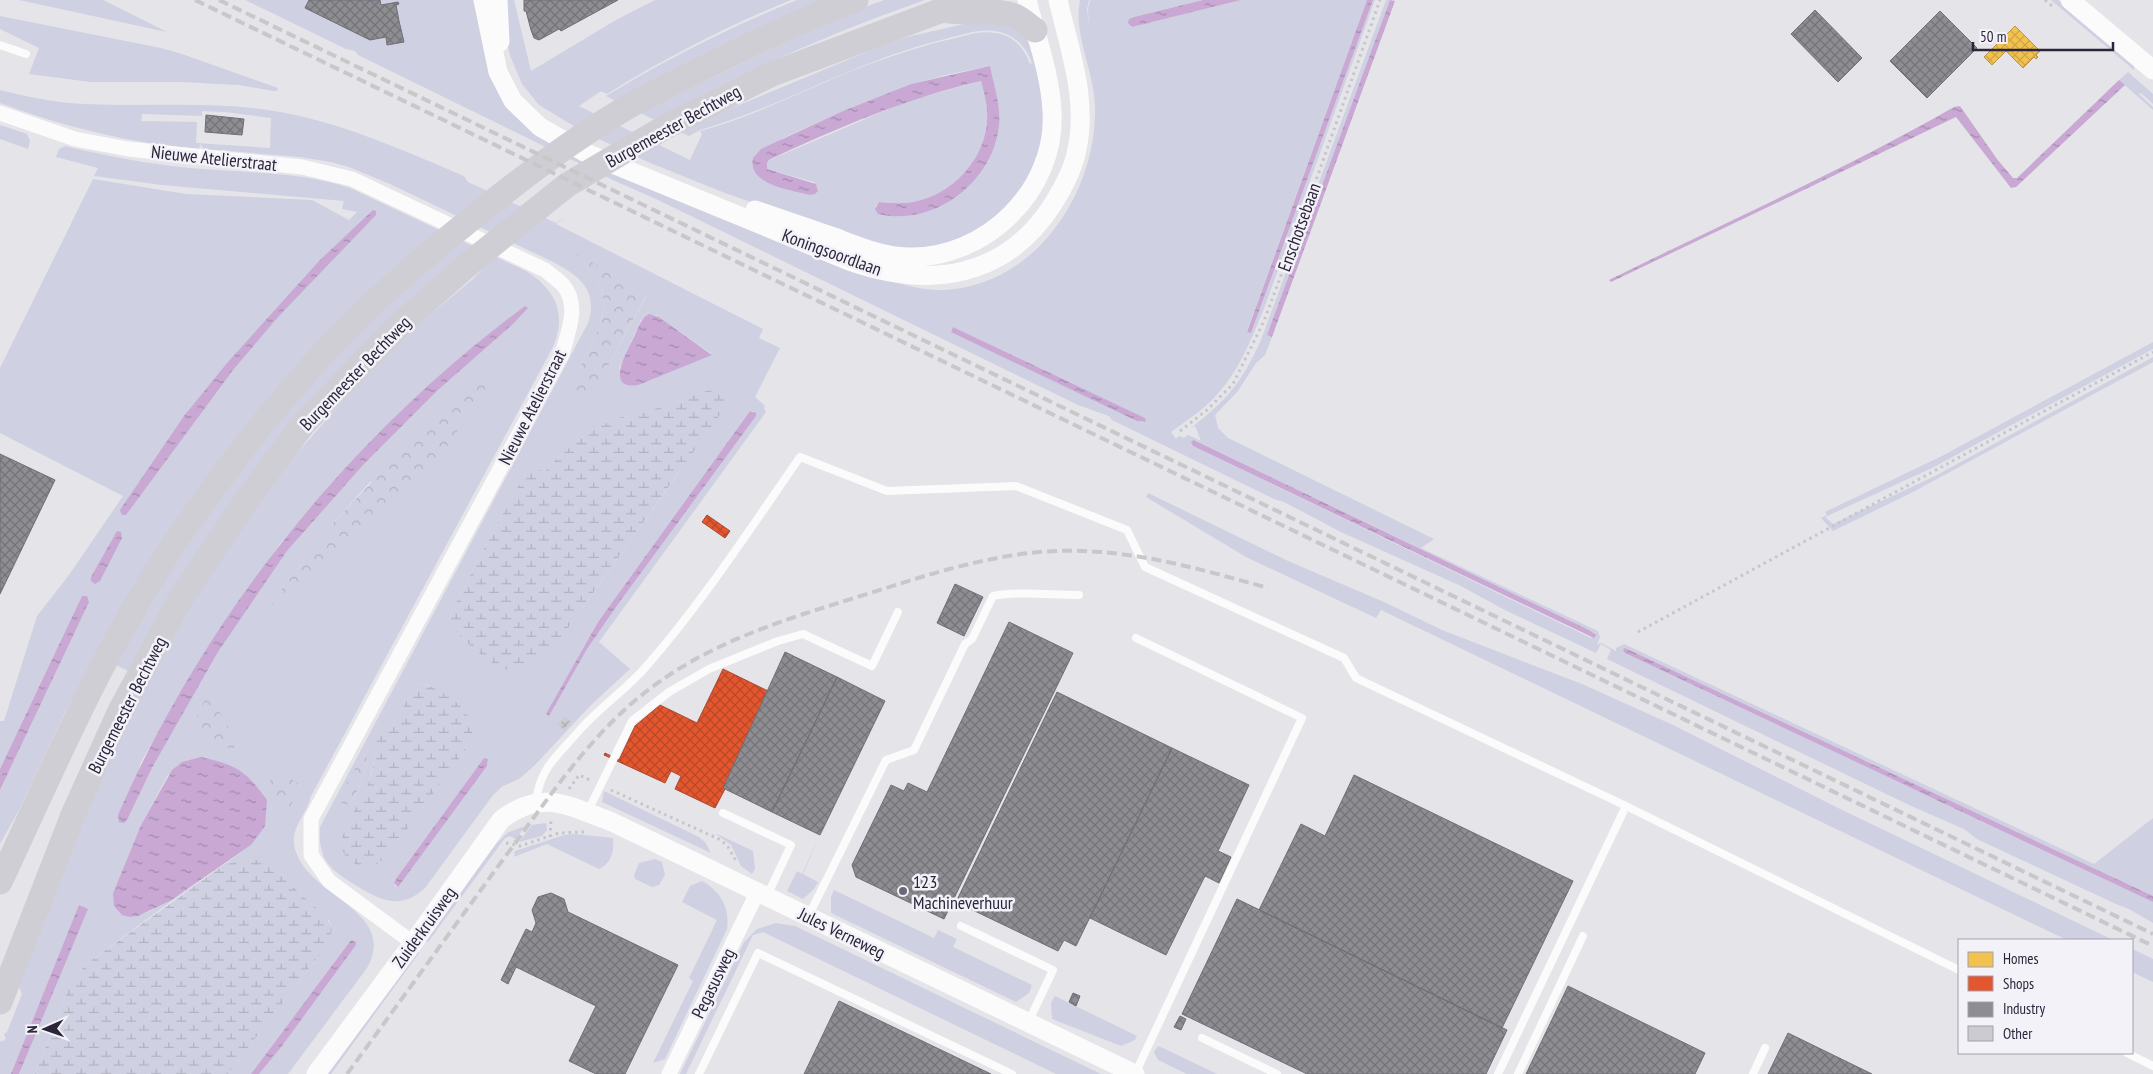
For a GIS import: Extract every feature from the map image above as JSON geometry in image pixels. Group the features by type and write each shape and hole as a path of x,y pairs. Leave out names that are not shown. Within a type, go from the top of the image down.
{"main road":[{"name":"Burgemeester Bechtweg","path":"0,882 94,682 160,566 223,474 278,404 333,342 443,241 527,173 629,106 760,40 822,12 856,0"},
{"name":"Burgemeester Bechtweg","path":"0,1002 73,815 120,711 181,598 251,494 301,427 406,320 471,262 567,185 667,126 772,74 969,0"},
{"path":"941,10 973,13 998,12 1017,17 1035,30"}],"street":[{"name":"Koningsoordlaan","path":"483,0 498,72 512,101 540,127 586,152 876,271 932,276 961,272 988,262 1014,247 1039,225 1061,190 1078,150 1081,108 1074,65 1058,0"},
{"name":"Koningsoordlaan","path":"498,0 500,44 507,68 522,96 544,117 593,145 731,201 877,253 906,257 929,256 954,250 978,240 1001,224 1023,203 1039,176 1050,143 1052,112 1047,74 1027,0"},
{"path":"2070,0 2153,70"},
{"name":"Nieuwe Atelierstraat","path":"0,113 75,139 128,149 302,167 352,179 545,270 565,286 570,302 572,320 562,354 311,819 311,855 329,881 413,943"},
{"name":"Zuiderkruisweg","path":"316,1074 501,820 514,810 541,801"},
{"name":"Jules Verneweg","path":"541,801 562,804 612,822 1135,1074"},
{"name":"Pegasusweg","path":"670,1074 762,895"}],"lane":[{"path":"0,45 26,54"},
{"path":"541,801 537,786 543,772 586,722 643,670 702,598 800,457 887,491 1016,486 1127,530 1145,567 1344,658 1356,678 1626,806 1958,970"},
{"path":"808,917 886,760 914,750 965,644 972,638 993,596 1010,592 1044,596 1079,595"},
{"path":"587,813 632,721 669,692 709,669 737,656 803,634 872,666 898,612"},
{"path":"1135,1074 1302,718 1136,638"},
{"path":"1498,1074 1626,806"},
{"path":"724,814 791,846 762,895"},
{"path":"961,926 1053,970 1028,1023"},
{"path":"1518,1074 1583,936"},
{"path":"699,1074 758,953 1012,1074"},
{"path":"1202,1038 1277,1074"},
{"path":"1752,1074 1765,1048"},
{"path":"2129,1054 2153,1066"}],"path":[{"name":"Enschotsebaan","path":"1180,431 1208,410 1233,384 1264,321 1380,0"},
{"path":"1638,632 2153,352"}],"green space":[{"path":"19,0 103,0 167,32"},
{"path":"245,0 478,0 518,115 886,280 923,289 945,290 978,284 1008,271 1034,252 1056,228 1073,200 1086,169 1093,137 1095,105 1094,92 1079,26 1080,0 1089,0 1087,9 1089,26 1088,9 1090,0 1203,0 1134,17 1129,19 1132,27 1241,0 1367,0 1247,331 1251,333 1373,0 1375,0 1265,306 1249,344 1229,380 1220,391 1202,410 1171,432 1176,439 1179,436 1184,438 1188,435 1201,441 1195,426 1191,428 1224,399 1240,379 1261,340 1386,0 1390,0 1267,335 1272,337 1265,355 1256,363 1238,391 1215,415 1218,428 1228,438 1434,539 1421,548 1598,631 1600,637 1597,645 1601,643 1616,651 1616,648 1624,644 2094,864 2153,818 2153,896 1625,648 1625,653 2153,902 2153,923 2129,909 1977,839 1964,829 1909,805 1607,659 1611,650 1601,644 1596,653 1503,609 1461,586 1341,532 1284,502 1274,499 1112,420 1109,416 1078,405 656,199 615,181 358,55 355,51 346,49","holes":["953,327 1145,418 1143,423 951,332","1195,440 1589,630 1596,635 1591,638 1193,446"]},
{"path":"501,0 514,0 531,71 616,20 655,0 791,0 697,43 607,94 601,91 579,106 690,160 702,134 700,131 745,117 865,66 930,44 977,33 1001,34 1017,43 1025,53 1030,64 1032,63 1018,41 1007,34 988,31 969,33 914,48 883,58 762,108 700,130 689,136 680,132 715,115 907,37 973,22 1011,25 1026,38 1042,82 1044,135 1028,180 993,221 954,242 915,250 872,244 725,193 648,162 582,131 539,105 522,84 506,41","holes":["990,66 999,117 998,134 994,148 988,162 970,185 946,203 933,209 899,216 875,207 879,202 905,203 927,198 941,192 964,173 973,161 985,134 987,109 981,81 907,101 777,157 766,165 767,169 814,182 818,191 752,166 783,138 843,111 911,84"]},
{"path":"797,0 823,0 617,102 606,96 699,44"},
{"path":"884,0 925,0 787,54 655,120 640,113 831,20"},
{"path":"2051,0 2058,0 2134,64 2134,70"},
{"path":"0,16 161,48 278,88 277,91 274,91 239,85 182,82 91,82 29,74 39,48 0,29"},
{"path":"2128,72 2153,94 2153,104 2141,93 2139,94 2153,107 2153,110 2119,80"},
{"path":"0,90 43,99 75,103 244,107 293,115 343,128 464,176 468,182 556,223 567,216 556,224 763,329 759,338 780,348 755,397 765,406 766,412 599,642 630,669 591,705 535,765 519,779 503,786 493,795 425,888 406,900 388,901 380,898 340,875 329,865 324,857 320,842 320,827 588,323 591,301 584,284 570,272 551,261 390,184 349,167 300,157 204,149 200,144 199,149 148,143 73,127 0,103","holes":["202,111 271,118 270,148 196,143 197,122 141,121 142,114 202,116","571,257 647,295 608,366 572,383 598,331 604,303 595,277","656,315 712,354 619,369 641,320","718,388 724,391 678,474 554,648 491,660 471,646 458,633 453,626 451,612 530,466 545,472 549,466 579,439 613,419 643,413","750,411 753,411 756,416 616,607 587,649 549,716 546,715 598,622","420,683 428,685 454,701 470,739 465,751 392,850 379,864 357,865 345,854 350,819 367,788 376,748 390,730 415,686","367,757 362,782 350,804 337,801","484,758 488,760 487,766 397,887 394,885 398,876"]},
{"path":"0,125 27,134 30,141 28,149 0,139"},
{"path":"65,146 127,159 174,166 311,178 350,188 526,271 545,286 559,313 559,324 553,347 310,798 295,831 294,844 301,862 313,877 361,916 371,931 374,948 367,968 288,1074 259,1074 282,1046 356,945 351,940 251,1074 228,1074 327,945 332,929 329,920 231,862 173,900 85,965 69,987 35,1074 19,1074 82,921 77,910 73,924 11,1074 0,1074 0,1040 1,1042 6,1039 4,1034 7,1032 22,994 17,982 94,788 167,642 238,530 272,485 128,671 114,664 157,591 235,477 427,241 114,620 65,712 19,810 0,844 0,790 89,600 82,596 0,769 0,721 4,721 37,616 69,575 123,496 0,433 0,368 93,179 186,194 312,200 349,220 357,212 342,209 344,201 162,185 94,176 98,168 56,157 59,149","holes":["483,268 473,279 407,334 348,395 295,456 420,294","528,308 513,324 438,390 364,464 287,551 218,652 152,768 127,820 141,762 207,648 280,544 357,457 433,382 505,322","371,481 376,516 309,584 268,617 274,599 331,525","189,760 251,845 174,899 157,908 130,917 113,893 141,825 168,775 177,766","301,784 286,814 275,792 269,785"]},
{"path":"574,252 647,294 608,366 609,369 592,397 577,403 572,383 598,331 604,303 595,277 571,257"},
{"path":"2153,342 2153,349 1932,468 1825,517 1833,524 1935,476 2153,357 2153,362 1911,493 1833,531 1821,518 1827,515 1825,512 1942,456"},
{"path":"480,378 491,380 449,444 309,584 267,618 274,599 331,525 446,404 472,382"},
{"path":"715,388 722,389 726,393 728,399 726,406 554,648 532,665 519,670 512,670 499,667 475,650 460,636 450,622 451,612 530,466 545,472 549,466 579,439 613,419 643,413"},
{"path":"1148,493 1288,561 1384,602 1442,630 1582,684 1673,725 1838,808 2111,939 2065,939 1381,610 1376,618 1246,557 1146,497"},
{"path":"420,683 436,689 460,705 470,720 472,728 471,737 465,751 392,850 382,861 374,866 360,866 348,859 343,851 342,840 345,830 367,787 374,761 378,734 390,730 415,686"},
{"path":"205,699 217,707 237,743 234,748 221,747 210,743 201,736 193,725"},
{"path":"362,757 367,757 365,770 353,799 349,805 336,801"},
{"path":"283,774 301,785 286,815 275,792 268,785 272,777"},
{"path":"604,791 699,837 705,842 711,853 602,802"},
{"path":"546,823 547,830 542,836 519,842 532,825"},
{"path":"525,826 516,839 510,836 505,838 428,942 423,942 497,843 507,833"},
{"path":"715,833 753,851 755,869 752,874 741,866 731,845"},
{"path":"575,834 613,838 613,848 607,863 599,869 547,844 514,857 515,851 564,835"},
{"path":"820,835 803,874 818,882 814,889 803,899 787,891 797,871 802,874"},
{"path":"244,859 257,860 270,866 326,917 332,928 330,941 228,1074 35,1074 69,987 85,965 224,865"},
{"path":"655,859 662,862 665,875 659,885 652,887 635,879 634,875 639,863"},
{"path":"702,881 709,885 723,901 727,914 727,929 665,1059 653,1063 693,981 689,978 717,920 682,902 690,886"},
{"path":"834,890 934,938 938,930 957,939 953,947 1032,985 1029,993 1016,1002 831,913 831,897"},
{"path":"776,923 795,926 1101,1074 1056,1074 763,932 753,935 686,1074 680,1074 744,942 757,929"},
{"path":"418,949 419,953 331,1074 327,1074"},
{"path":"2133,949 2153,959 2153,982 2133,972"},
{"path":"1055,996 1137,1036 1135,1040 1121,1046 1052,1019 1051,1003"},
{"path":"1158,1046 1217,1074 1187,1074 1158,1060 1154,1052"}],"water":[{"path":"1203,0 1241,0 1132,27 1128,23 1129,19 1134,17"},
{"path":"1367,0 1373,0 1251,333 1247,332"},
{"path":"1390,0 1395,1 1272,337 1267,335"},
{"path":"990,66 999,111 999,126 994,147 985,166 973,182 957,196 939,207 919,214 899,216 878,214 875,209 879,202 905,203 927,198 941,192 964,173 980,148 985,134 987,109 981,81 899,105 769,160 767,169 816,184 818,191 815,194 810,195 772,185 763,180 753,167 753,158 761,149 843,111 911,84"},
{"path":"2119,80 2125,85 2016,187 2011,188 1956,117 1611,282 1609,280 1826,175 1954,107 1960,106 1997,159 2013,178 2017,178"},
{"path":"373,210 376,211 376,215 278,317 233,370 126,515 122,515 120,510 184,416 227,363 320,260"},
{"path":"525,306 528,308 513,324 438,390 364,464 287,551 218,652 152,768 127,820 124,823 119,822 118,815 153,741 194,669 239,600 288,534 342,471 400,412 461,357"},
{"path":"649,314 659,317 712,355 638,385 628,385 622,382 620,369 640,324 644,317"},
{"path":"953,327 1145,418 1146,422 1137,421 957,335 951,332"},
{"path":"750,411 756,413 756,416 587,649 549,716 546,714 598,622"},
{"path":"1194,440 1596,635 1594,638 1193,446 1191,442"},
{"path":"117,531 121,532 122,538 100,581 95,584 91,581 91,577"},
{"path":"82,596 87,596 89,602 0,790 0,769"},
{"path":"1625,648 2153,896 2153,902 1625,653 1623,650"},
{"path":"201,757 232,766 253,782 267,800 265,826 251,845 170,901 138,916 122,915 114,906 113,893 141,825 172,770 182,762"},
{"path":"484,758 488,759 487,766 398,887 394,883 398,876"},
{"path":"79,905 88,909 19,1074 11,1074"},
{"path":"351,940 356,942 356,945 282,1046 259,1074 251,1074"}],"building: Homes":[{"path":"2015,26 2040,51 2036,55 2038,57 2036,59 2034,57 2023,68 2006,51 1992,65 1984,57"}],"building: Shops":[{"path":"707,515 730,531 725,538 702,522"},
{"path":"723,669 768,691 715,808 675,789 681,776 671,771 665,783 604,755 605,753 619,760 635,726 660,705 697,723"}],"building: Industry":[{"path":"309,0 380,0 381,5 398,2 399,4 396,5 404,42 387,45 386,37 370,40 305,8"},
{"path":"524,0 618,0 561,31 559,29 539,40 534,38 531,30 526,11 524,11"},
{"path":"1815,10 1862,58 1838,82 1791,34"},
{"path":"1940,11 1977,48 1927,98 1890,61"},
{"path":"206,115 244,119 242,135 205,132"},
{"path":"0,454 55,480 0,594"},
{"path":"955,584 983,597 964,636 937,623"},
{"path":"1009,622 1073,653 944,919 856,877 852,865 891,785 904,791 908,783 927,792"},
{"path":"785,652 837,677 772,812 723,788"},
{"path":"837,677 885,701 820,835 772,812"},
{"path":"1057,692 1172,748 1076,946 1064,940 1058,951 956,902"},
{"path":"1172,748 1249,785 1218,851 1231,857 1219,883 1205,876 1166,955 1090,918"},
{"path":"1354,775 1573,881 1502,1028 1259,910 1301,824 1325,836"},
{"path":"551,893 564,899 568,912 678,965 625,1074 596,1074 569,1061 596,1006 516,967 508,984 501,980 526,929 532,932 536,923 532,910 538,897"},
{"path":"1237,899 1507,1030 1486,1074 1307,1074 1182,1014"},
{"path":"1568,986 1705,1053 1695,1074 1526,1074"},
{"path":"1073,993 1080,996 1076,1006 1069,1002"},
{"path":"839,1001 991,1074 804,1074"},
{"path":"1180,1016 1186,1019 1181,1030 1174,1027"},
{"path":"1788,1033 1872,1074 1768,1074"}],"building: Other":[{"path":"565,717 571,722 564,730 558,725"}],"railway":[{"path":"195,0 2153,946"},
{"path":"219,0 2153,934"},
{"path":"347,1074 572,766 603,731 648,690 677,670 707,653 738,638 802,614 949,569 1028,553 1083,551 1130,555 1176,564 1268,588"}],"place":[{"name":"123 Machineverhuur","path":"903,891"}]}
